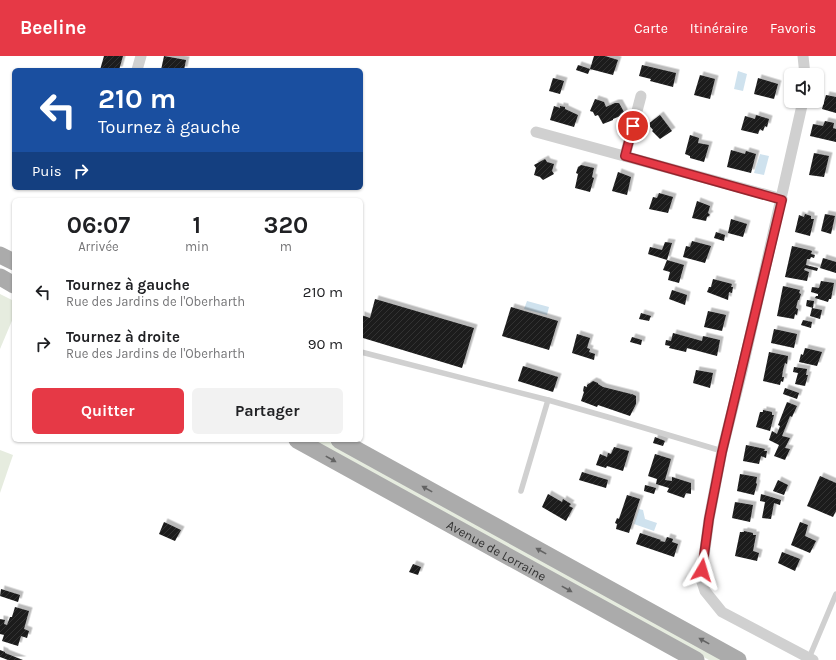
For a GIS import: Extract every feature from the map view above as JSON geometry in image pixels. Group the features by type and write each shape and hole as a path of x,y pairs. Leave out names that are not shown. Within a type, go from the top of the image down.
{"main road":[{"path":"0,255 12,261"},
{"path":"0,277 12,284"},
{"name":"Avenue de Lorraine","path":"301,442 696,660"},
{"name":"Avenue de Lorraine","path":"343,442 738,660"}],"street":[{"path":"138,68 141,56"},
{"path":"803,56 804,68"},
{"path":"625,156 641,96"},
{"path":"802,108 782,200 722,452 709,519 701,579 705,592 722,612 811,659"},
{"path":"536,132 782,200"}],"lane":[{"path":"363,353 548,400 722,452"},
{"path":"521,491 548,400"},
{"path":"811,659 836,594"}],"shaded area":[{"path":"0,294 12,300 12,321 0,349"},
{"path":"310,442 330,442 724,660 709,660"},
{"path":"0,450 13,455 0,493"}],"water":[{"path":"738,71 747,74 743,91 734,89"},
{"path":"760,154 769,156 764,175 754,173"},
{"path":"527,301 549,307 547,315 524,309"},
{"path":"639,509 643,510 645,519 657,523 654,531 634,524"}],"building":[{"path":"104,56 123,56 120,68 101,68"},
{"path":"164,56 186,60 184,68 161,68"},
{"path":"594,56 605,56 618,60 613,75 590,69"},
{"path":"578,65 590,69 588,74 576,70"},
{"path":"642,65 676,73 673,87 650,81 651,79 639,76"},
{"path":"700,75 715,79 710,99 694,95"},
{"path":"553,78 564,81 560,94 549,91"},
{"path":"758,78 778,84 774,99 754,94"},
{"path":"826,95 836,97 836,113 822,109 824,108"},
{"path":"595,99 604,102 606,107 619,103 624,112 623,115 603,124 598,115 595,116 593,112 590,111"},
{"path":"554,106 560,108 560,106 565,107 565,109 578,115 574,127 550,120"},
{"path":"660,115 672,131 660,139 652,131 653,130 648,124"},
{"path":"756,115 769,119 767,127 765,126 763,131 760,129 758,134 741,130 745,116 755,119"},
{"path":"825,121 834,123 833,128 836,129 836,142 810,136 813,124 823,126"},
{"path":"690,135 699,138 698,143 709,145 704,162 690,158 690,156 685,154"},
{"path":"731,150 745,154 746,151 756,154 751,173 727,167"},
{"path":"814,153 829,156 824,177 809,175"},
{"path":"545,159 547,162 554,164 552,171 554,174 543,180 534,175 536,168 534,165"},
{"path":"581,165 594,168 592,177 594,178 590,192 575,188 578,174 576,173 578,167"},
{"path":"618,172 631,177 627,195 612,191"},
{"path":"659,193 673,197 668,213 649,209 653,197 657,198"},
{"path":"697,201 710,206 708,213 710,215 707,217 706,221 692,218"},
{"path":"805,214 811,216 811,219 814,219 810,236 795,232 799,215 804,217"},
{"path":"825,214 835,216 831,234 821,231"},
{"path":"731,219 747,224 743,237 728,233"},
{"path":"716,232 725,235 724,241 714,238"},
{"path":"692,241 711,246 705,263 683,257 686,246 690,247"},
{"path":"665,242 672,243 667,260 648,254 650,247 662,250"},
{"path":"792,246 812,251 811,254 815,255 814,258 811,257 810,259 807,259 806,265 818,268 817,271 805,268 804,270 809,272 807,281 785,277"},
{"path":"823,258 836,262 836,273 820,268"},
{"path":"667,260 684,265 679,283 668,280 670,272 663,270"},
{"path":"713,279 732,284 732,293 729,292 728,300 707,292 709,287 711,287"},
{"path":"821,281 834,283 831,299 829,299 828,302 815,298 818,294 811,292 812,287 819,288"},
{"path":"783,286 800,290 799,293 801,294 796,308 798,309 797,315 795,314 794,319 777,316"},
{"path":"672,290 687,295 685,305 669,299"},
{"path":"375,299 474,328 462,368 363,338 363,316 370,318"},
{"path":"807,300 814,301 813,308 806,306"},
{"path":"511,307 558,321 549,350 502,336"},
{"path":"812,308 822,310 820,319 810,316"},
{"path":"708,311 726,315 722,331 704,327"},
{"path":"641,313 651,316 649,321 639,319"},
{"path":"803,320 812,322 811,328 801,325"},
{"path":"774,329 797,334 794,348 771,343"},
{"path":"673,333 702,341 703,336 720,340 717,356 687,348 686,352 669,348 670,346 665,345 666,340 671,341"},
{"path":"577,334 590,338 587,348 590,349 589,352 595,354 594,360 572,353"},
{"path":"632,337 642,340 641,345 630,342"},
{"path":"805,348 822,352 817,366 799,362 801,354 803,355"},
{"path":"769,352 788,356 787,364 785,363 783,370 783,382 781,381 780,385 763,381"},
{"path":"523,366 558,377 553,392 518,381"},
{"path":"794,367 807,369 806,375 808,375 805,386 795,384 798,373 793,372"},
{"path":"696,370 713,373 710,388 693,383"},
{"path":"593,381 603,387 636,396 636,404 630,416 581,401 584,386 587,387 587,385"},
{"path":"785,388 799,393 797,399 783,394"},
{"path":"787,402 797,406 792,417 790,416 782,436 790,438 785,448 790,449 785,460 774,456 779,445 769,440 772,431 777,434 780,426 778,425"},
{"path":"763,410 772,412 772,415 774,415 770,431 756,427 760,412 763,412"},
{"path":"655,437 665,441 663,446 653,443"},
{"path":"746,445 765,449 764,451 767,451 766,458 761,456 759,464 743,461"},
{"path":"614,447 629,451 623,471 607,466 606,468 596,465 600,454 607,457 608,453 611,454"},
{"path":"655,454 671,459 665,480 672,481 672,477 691,483 691,494 686,493 684,498 667,492 669,488 656,484 657,479 648,476"},
{"path":"582,472 608,480 606,488 579,480"},
{"path":"740,474 757,477 754,495 737,491"},
{"path":"820,476 836,483 836,511 833,517 807,506"},
{"path":"778,480 788,485 784,495 773,491"},
{"path":"645,485 656,488 654,494 644,491"},
{"path":"548,494 562,502 563,499 571,504 569,506 573,508 566,521 542,507"},
{"path":"761,494 781,500 780,505 774,503 771,519 762,518 765,502 760,501"},
{"path":"627,495 640,499 629,533 616,529 617,524 615,523 617,518 619,519"},
{"path":"735,502 753,505 750,522 732,518"},
{"path":"164,522 181,530 175,541 159,534"},
{"path":"800,522 808,525 805,536 816,541 810,553 791,545"},
{"path":"744,531 756,535 753,551 759,553 757,561 735,556 740,532"},
{"path":"640,533 665,542 667,537 673,539 672,542 678,544 674,557 636,544"},
{"path":"782,552 800,559 795,571 778,563"},
{"path":"413,564 421,567 418,575 409,572"},
{"path":"1,589 20,595 18,602 0,596"},
{"path":"15,607 29,611 24,629 29,631 27,638 21,636 18,646 2,641 4,635 0,634 0,619 5,620 4,624 7,625 10,617 12,617"},
{"path":"0,650 23,660 8,660 0,657"}],"route":[{"path":"633,126 625,156 782,200 722,452 709,519 702,570"}]}
